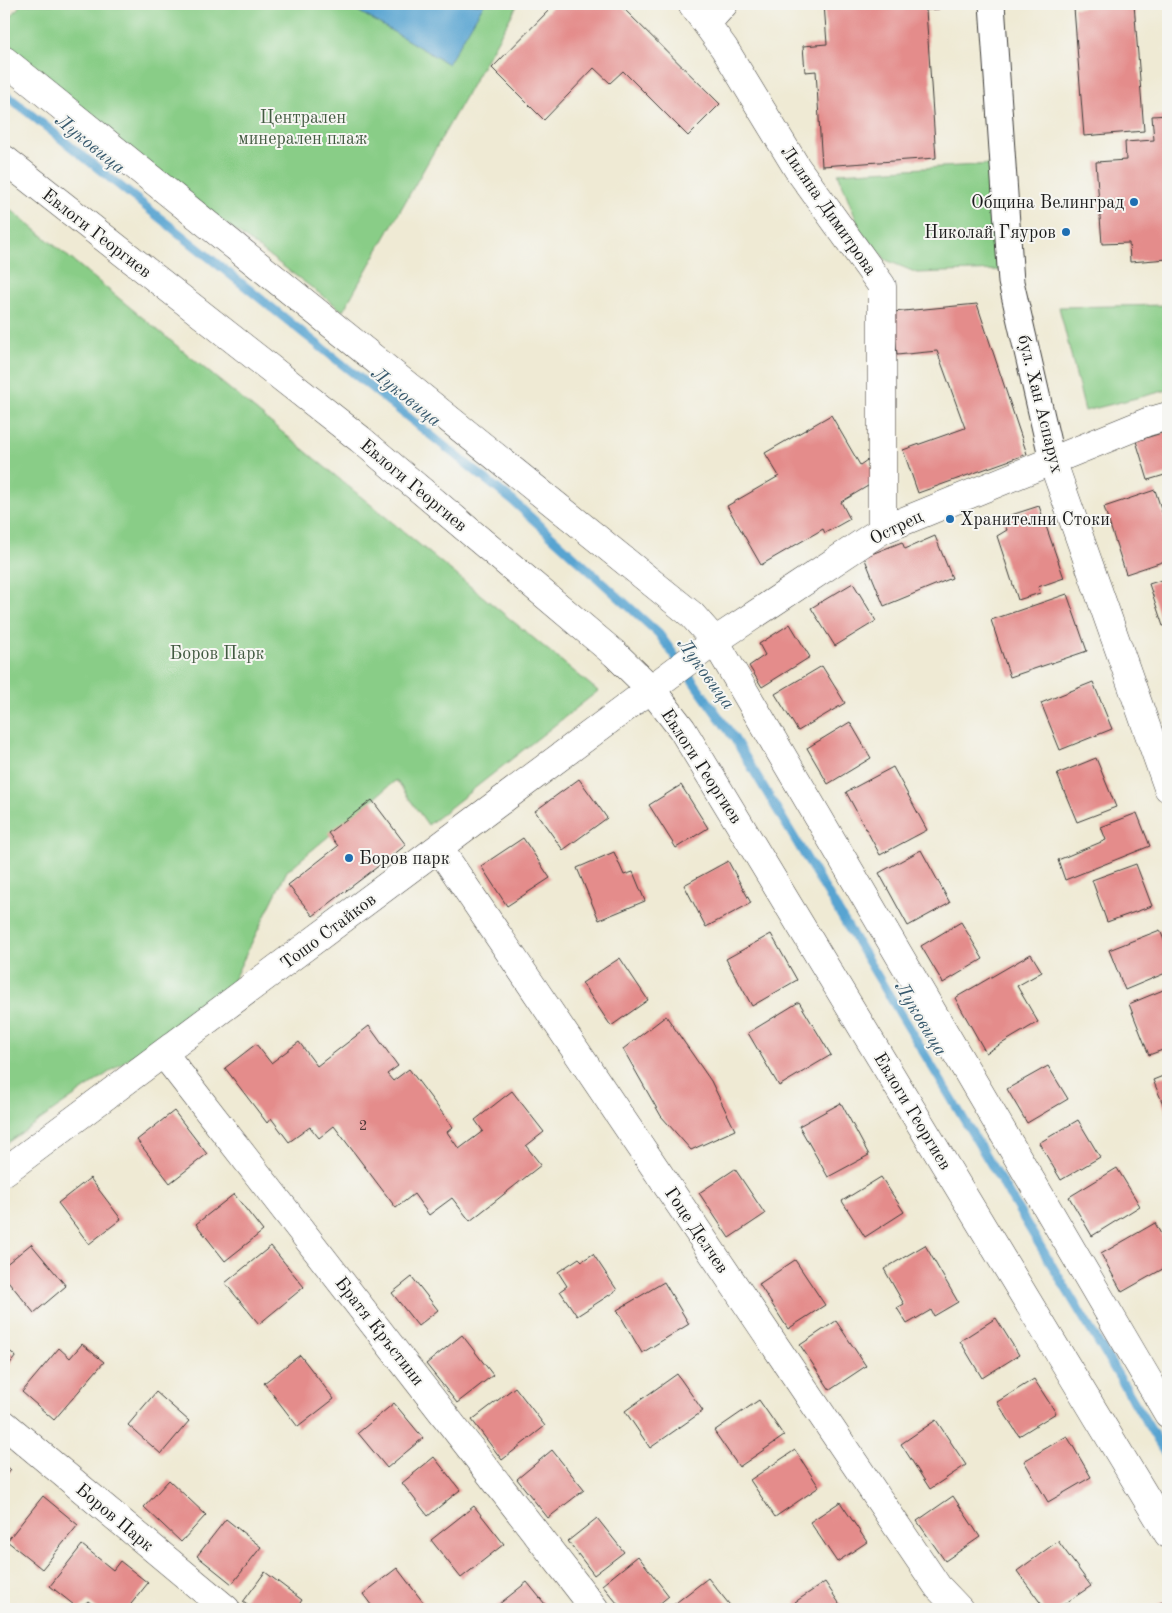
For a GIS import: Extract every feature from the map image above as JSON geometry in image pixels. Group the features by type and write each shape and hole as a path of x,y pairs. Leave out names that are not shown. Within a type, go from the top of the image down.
{"street":[{"name":"бул. Хан Аспарух","path":"992,4 1011,282 1052,460 1157,725 1168,788"},
{"name":"Лиляна Димитрова","path":"708,10 724,48 797,168 882,286 882,530"},
{"path":"4,60 692,615 715,641 1168,1414"},
{"name":"Евлоги Георгиев","path":"4,159 360,439 615,654 651,689 682,729 1168,1534"},
{"name":"Острец","path":"651,689 715,641 882,530 1052,460 1168,416"},
{"name":"Тошо Стайков","path":"4,1172 651,689"},
{"name":"Гоце Делчев","path":"439,848 936,1598 958,1609"},
{"name":"Братя Кръстини","path":"164,1054 595,1609"},
{"name":"Боров Парк","path":"4,1424 226,1609"}],"green space":[{"name":"Централен минерален плаж","path":"21,4 518,4 343,311 4,58 4,26"},
{"path":"994,164 1000,270 917,273 886,260 861,232 838,173"},
{"name":"Боров Парк","path":"4,204 598,691 428,825 396,780 287,871 229,989 4,1145"},
{"path":"1168,305 1168,390 1085,411 1059,307"}],"water":[{"path":"346,4 484,4 448,64"}],"building":[{"path":"555,4 619,4 720,104 688,136 623,71 610,83 594,68 544,120 492,68"},
{"path":"824,4 938,4 939,9 926,10 936,158 822,166 816,71 805,72 803,46 827,44"},
{"path":"1134,4 1144,131 1084,136 1074,8"},
{"name":"Община Велинград","path":"1168,115 1168,259 1130,262 1129,243 1102,244 1096,162 1126,160 1125,142 1154,140 1152,116"},
{"path":"977,304 1027,454 918,493 903,450 965,428 937,351 897,355 893,312"},
{"path":"831,415 860,465 867,460 878,480 841,502 850,519 825,533 823,529 761,565 727,506 779,476 765,453"},
{"path":"1168,431 1168,474 1148,480 1136,441"},
{"path":"1155,490 1168,530 1168,560 1126,574 1104,507"},
{"path":"1039,506 1064,578 1038,587 1040,593 1018,600 997,536 1007,530 1002,518"},
{"path":"935,536 952,578 884,606 864,557 902,542 905,549"},
{"path":"1168,578 1168,625 1163,626 1149,584"},
{"path":"853,583 876,621 835,646 811,608"},
{"path":"1067,594 1087,651 1010,677 991,620"},
{"path":"790,624 810,657 762,687 749,666 765,655 759,644"},
{"path":"822,666 845,703 798,731 775,694"},
{"path":"1093,682 1112,729 1060,750 1041,703"},
{"path":"850,722 871,758 828,784 807,748"},
{"path":"1096,758 1116,807 1077,822 1057,774"},
{"path":"893,767 927,830 880,855 846,792"},
{"path":"579,779 607,818 563,850 535,811"},
{"path":"681,785 708,828 676,848 649,805"},
{"path":"372,800 406,845 313,916 288,885 338,846 328,833"},
{"path":"1137,813 1150,846 1065,880 1058,860 1106,840 1101,827"},
{"path":"523,838 550,878 507,906 481,866"},
{"path":"921,850 950,903 908,926 879,873"},
{"path":"614,852 624,875 633,872 645,901 599,920 577,868"},
{"path":"728,861 751,903 706,927 684,885"},
{"path":"1136,864 1152,906 1107,922 1092,880"},
{"path":"961,922 983,959 943,983 921,946"},
{"path":"1160,930 1168,950 1168,972 1125,990 1109,950"},
{"path":"771,934 797,980 752,1006 726,959"},
{"path":"1031,954 1042,972 1017,986 1038,1022 986,1053 955,998"},
{"path":"620,958 648,1000 611,1026 582,983"},
{"path":"1168,988 1168,1048 1149,1055 1129,1004"},
{"path":"799,1002 831,1055 779,1086 748,1033"},
{"path":"666,1016 711,1081 735,1130 691,1150 661,1116 623,1049"},
{"path":"369,1026 398,1066 387,1074 393,1081 409,1069 453,1127 447,1132 459,1149 483,1131 475,1120 512,1091 544,1132 526,1146 541,1165 470,1221 452,1198 429,1215 414,1194 396,1208 334,1126 319,1138 310,1127 289,1142 271,1118 267,1123 225,1068 256,1044 271,1063 299,1042 317,1066"},
{"path":"1048,1066 1068,1099 1027,1123 1007,1089"},
{"path":"1168,1074 1168,1116 1153,1080"},
{"path":"841,1103 869,1155 828,1177 799,1126"},
{"path":"174,1111 207,1154 170,1183 137,1140"},
{"path":"1078,1120 1100,1157 1061,1180 1039,1143"},
{"path":"1117,1168 1140,1206 1092,1236 1069,1197"},
{"path":"735,1169 765,1214 729,1238 699,1193"},
{"path":"881,1177 904,1212 865,1237 842,1201"},
{"path":"90,1178 121,1219 89,1244 58,1203"},
{"path":"234,1194 263,1231 225,1261 196,1224"},
{"path":"1155,1223 1168,1247 1168,1266 1122,1292 1101,1254"},
{"path":"31,1244 66,1286 34,1313 4,1276 4,1266"},
{"path":"925,1245 958,1302 934,1316 931,1310 907,1324 897,1308 904,1304 884,1269"},
{"path":"271,1246 304,1287 259,1324 225,1283"},
{"path":"593,1254 617,1290 577,1316 560,1291 567,1286 558,1272 579,1258 582,1261"},
{"path":"795,1260 825,1305 788,1329 759,1284"},
{"path":"412,1277 438,1310 418,1326 392,1293"},
{"path":"664,1282 689,1324 642,1353 617,1310"},
{"path":"996,1318 1019,1355 982,1378 960,1341"},
{"path":"836,1321 866,1366 830,1390 800,1345"},
{"path":"462,1335 493,1375 457,1403 426,1364"},
{"path":"82,1344 104,1362 54,1420 22,1392 59,1348 70,1358"},
{"path":"4,1347 16,1356 4,1371"},
{"path":"300,1355 334,1399 298,1427 264,1383"},
{"path":"677,1374 703,1411 650,1448 625,1411"},
{"path":"1034,1379 1056,1413 1019,1436 997,1402"},
{"path":"515,1387 545,1426 502,1460 472,1420"},
{"path":"156,1392 189,1421 161,1454 128,1425"},
{"path":"759,1400 784,1436 739,1467 714,1431"},
{"path":"394,1403 423,1438 387,1468 358,1433"},
{"path":"936,1420 966,1465 930,1489 901,1444"},
{"path":"1067,1436 1091,1477 1048,1502 1024,1461"},
{"path":"552,1450 584,1490 548,1518 517,1479"},
{"path":"795,1450 819,1487 775,1517 750,1480"},
{"path":"434,1457 460,1490 428,1516 402,1483"},
{"path":"4,1464 11,1470 4,1478"},
{"path":"169,1480 206,1515 181,1542 144,1507"},
{"path":"43,1496 78,1525 42,1569 7,1541"},
{"path":"953,1496 980,1537 945,1561 917,1521"},
{"path":"840,1502 867,1542 837,1562 810,1522"},
{"path":"474,1506 504,1544 461,1578 431,1540"},
{"path":"597,1518 624,1552 594,1575 568,1541"},
{"path":"226,1519 261,1547 232,1584 197,1556"},
{"path":"1058,1541 1091,1586 1057,1609 1045,1609 1017,1571"},
{"path":"82,1545 113,1570 120,1561 148,1583 127,1609 98,1609 88,1601 79,1609 50,1586"},
{"path":"638,1556 669,1596 653,1609 622,1609 602,1585"},
{"path":"397,1568 423,1602 414,1609 374,1609 363,1594"},
{"path":"265,1572 302,1600 296,1609 253,1609 243,1602"},
{"path":"708,1578 733,1609 668,1609"},
{"path":"527,1582 549,1609 493,1609"},
{"path":"825,1582 843,1609 800,1609 795,1602"},
{"path":"1168,1599 1168,1609 1149,1609"}],"waterway":[{"name":"Луковица","path":"4,93 514,502 659,634 734,738 1168,1458"}],"place":[{"name":"Община Велинград","path":"1134,202"},
{"name":"Николай Гяуров","path":"1066,232"},
{"name":"Хранителни Стоки","path":"950,519"},
{"name":"Боров парк","path":"349,858"}]}
